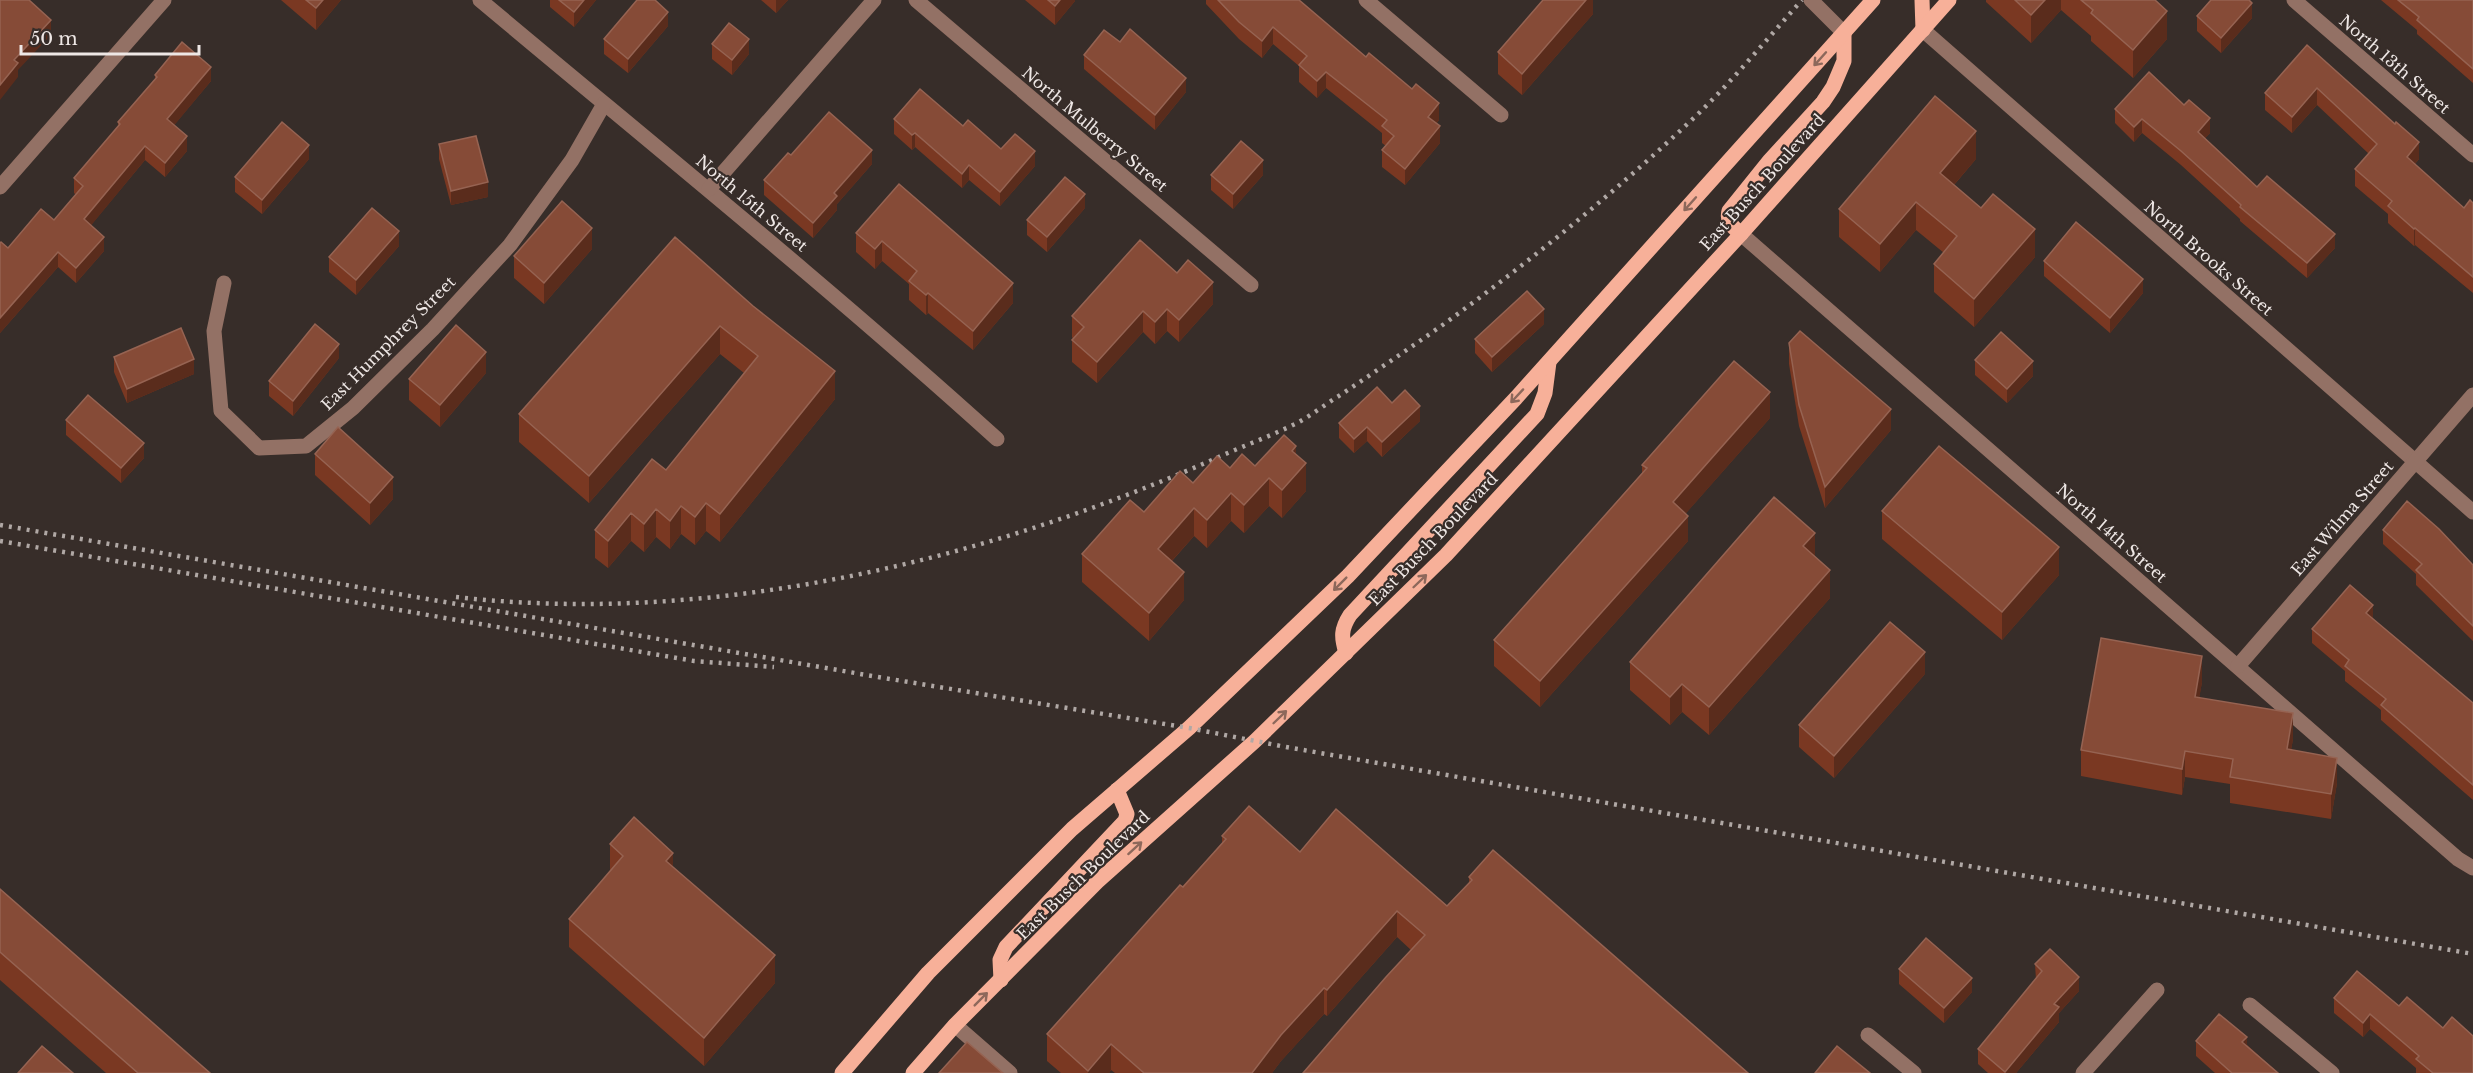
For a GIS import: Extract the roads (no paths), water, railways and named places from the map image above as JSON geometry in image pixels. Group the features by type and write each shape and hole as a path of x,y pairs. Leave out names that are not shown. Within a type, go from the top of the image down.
{"main road":[{"path":"842,1073 928,973 1072,829 1189,728 1308,616 1549,362 1873,0"},
{"path":"1922,0 1923,30"},
{"name":"East Busch Boulevard","path":"914,1073 955,1025 1097,882 1255,741 1446,555 1741,234 1948,0"},
{"path":"1741,234 1730,225 1729,211 1770,160 1823,102 1833,87 1844,61 1844,33"},
{"path":"1346,653 1342,630 1357,607 1537,414 1545,393 1549,362"},
{"path":"1001,980 1000,960 1006,946 1125,821 1127,814 1117,790"}],"street":[{"path":"0,187 164,0"},
{"name":"North 15th Street","path":"480,0 709,189 997,439"},
{"path":"709,189 874,0"},
{"name":"North Mulberry Street","path":"916,0 1251,285"},
{"path":"1366,0 1501,115"},
{"path":"1811,0 1844,33"},
{"name":"North 13th Street","path":"2294,0 2473,155"},
{"name":"North Brooks Street","path":"1923,30 2473,512"},
{"name":"East Humphrey Street","path":"224,283 214,332 221,411 259,448 306,446 353,408 433,329 510,245 572,160 604,104"},
{"name":"North 14th Street","path":"1741,234 2458,859 2473,868"},
{"name":"East Wilma Street","path":"2238,666 2473,395"},
{"path":"2083,1073 2157,990"},
{"path":"2250,1005 2332,1073"},
{"path":"955,1025 1010,1073"},
{"path":"1868,1035 1914,1073"}],"railway":[{"path":"456,597 552,604 649,602 746,593 843,578 938,556 1032,529 1123,496 1276,433 1308,416 1444,324 1574,223 1698,114 1802,0"},
{"path":"0,525 878,677 1189,728 1286,747 2473,954"},
{"path":"0,541 694,661 774,667"}]}
